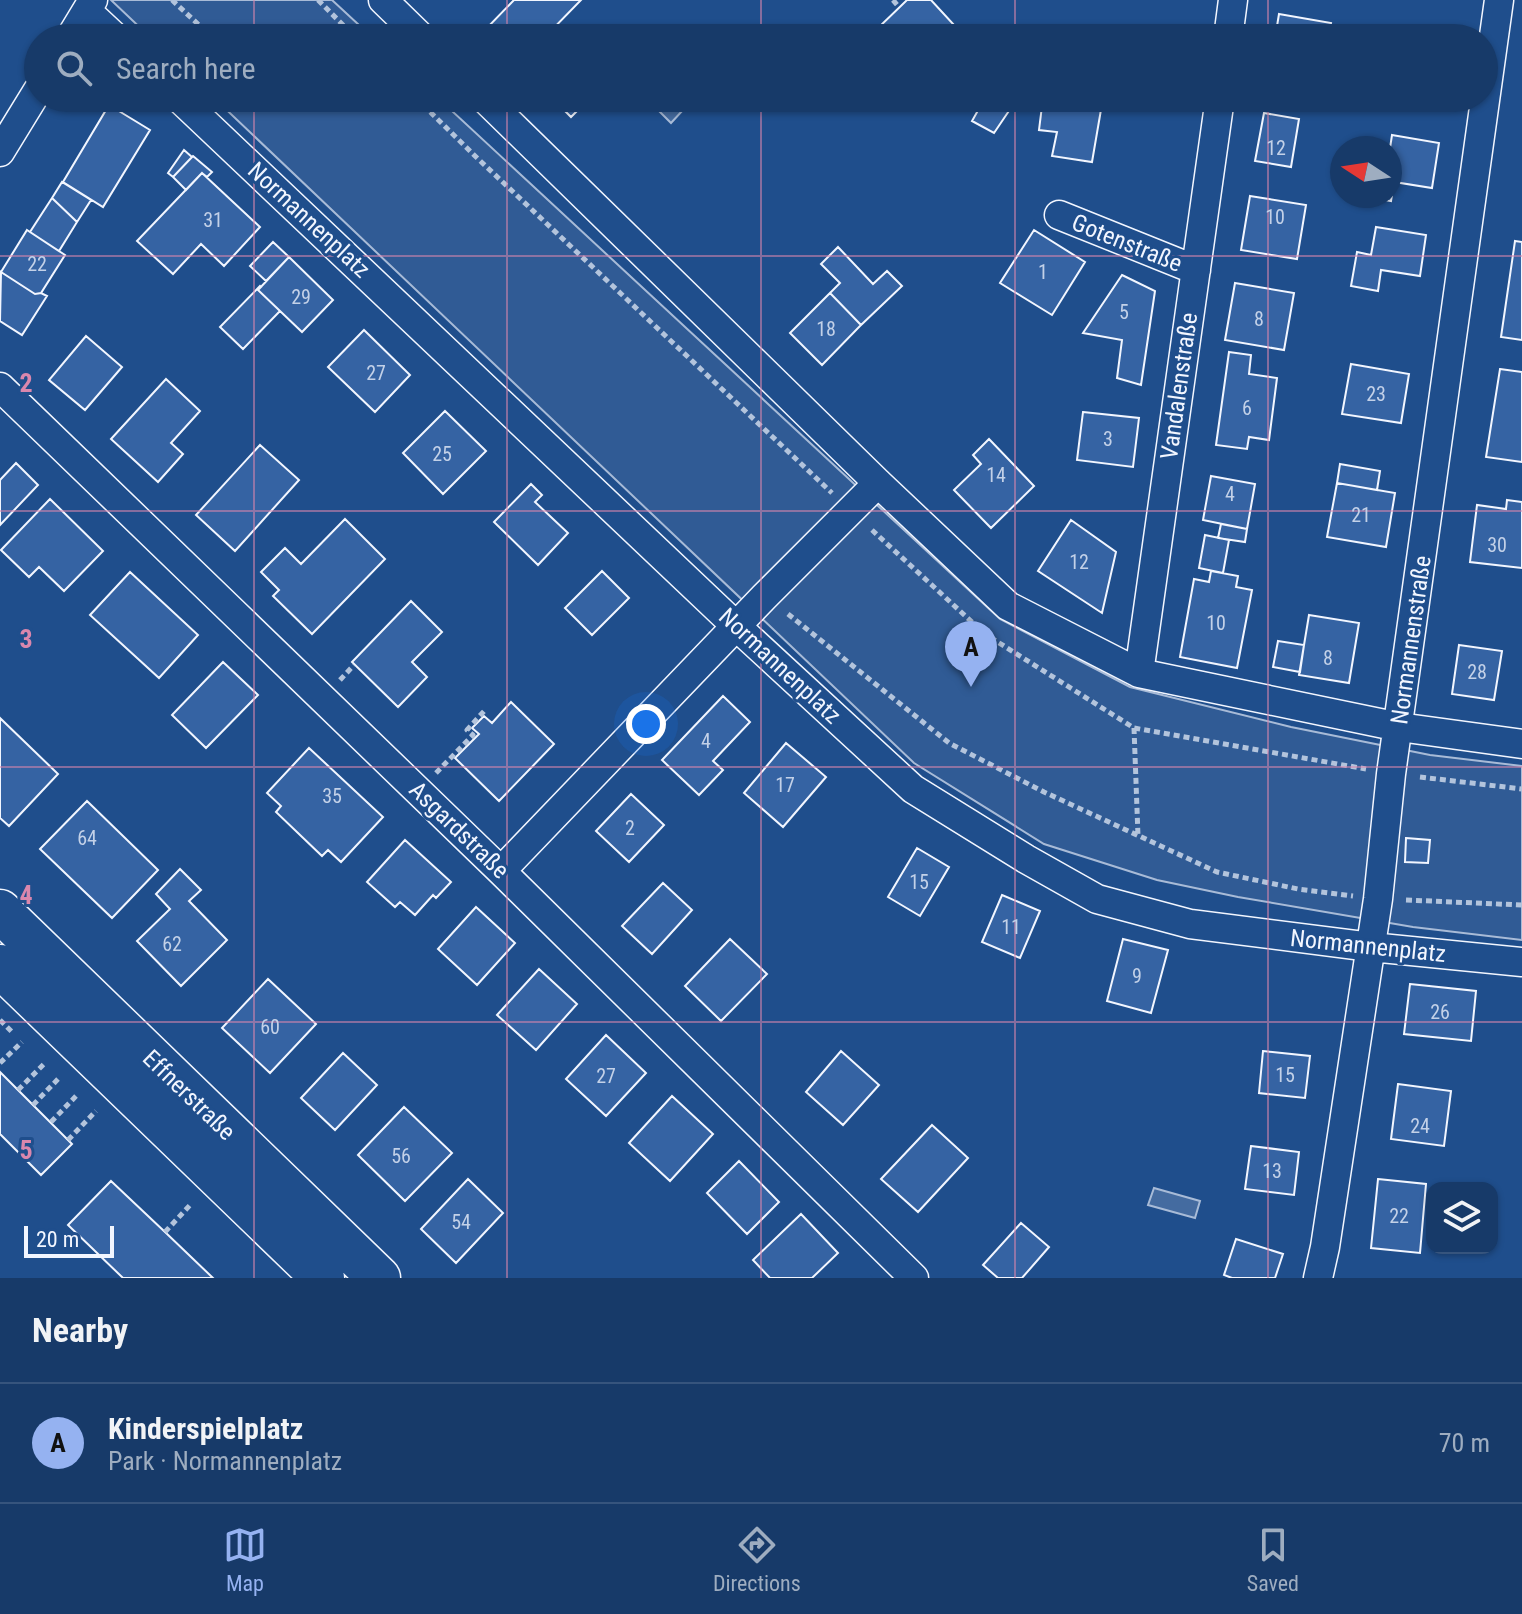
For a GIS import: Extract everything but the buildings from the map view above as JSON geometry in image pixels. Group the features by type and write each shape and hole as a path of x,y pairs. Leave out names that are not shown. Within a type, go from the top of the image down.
{"main road":[{"name":"Effnerstraße","path":"0,911 379,1278"},
{"name":"Effnerstraße","path":"0,966 323,1278"}],"street":[{"path":"383,0 408,24"},
{"path":"1230,24 1233,0"},
{"name":"Normannenstraße","path":"1496,24 1499,0"},
{"path":"78,24 90,5 105,24"},
{"path":"0,152 25,112"},
{"name":"Normannenplatz","path":"194,112 736,626 913,789 1097,899 1190,924 1522,962"},
{"path":"498,112 1008,606 1139,673 1399,727 1522,744"},
{"name":"Vandalenstraße","path":"1139,673 1218,112"},
{"name":"Normannenstraße","path":"1318,1278 1378,899 1391,774 1484,112"},
{"name":"Gotenstraße","path":"1059,215 1196,270"},
{"name":"Asgardstraße","path":"0,387 419,791 914,1278"},
{"path":"501,871 878,483"}],"path":[{"path":"172,0 198,24"},
{"path":"318,0 342,24"},
{"path":"893,0 899,7"},
{"path":"430,112 985,634 1134,728 1391,774 1522,789"},
{"path":"764,597 949,743 1044,792 1217,872 1298,889 1378,899 1522,905"},
{"path":"419,791 473,735 467,730 486,709"},
{"path":"1134,728 1138,836"},
{"path":"0,1033 6,1027"},
{"path":"0,1063 22,1042"},
{"path":"18,1090 45,1063"},
{"path":"33,1105 60,1077"},
{"path":"51,1122 78,1094"},
{"path":"68,1140 96,1111"},
{"path":"165,1232 192,1203"}],"shaded area":[{"path":"111,0 332,0 358,24 136,24"},
{"path":"229,112 453,112 1000,619 1130,687 1291,727 1430,755 1522,766 1522,940 1413,927 1157,880 1044,844 914,763"},
{"path":"660,112 681,112 671,123"},
{"path":"1154,1188 1200,1201 1195,1218 1148,1205"}],"place":[{"name":"Kinderspielplatz","path":"971,687"}]}
